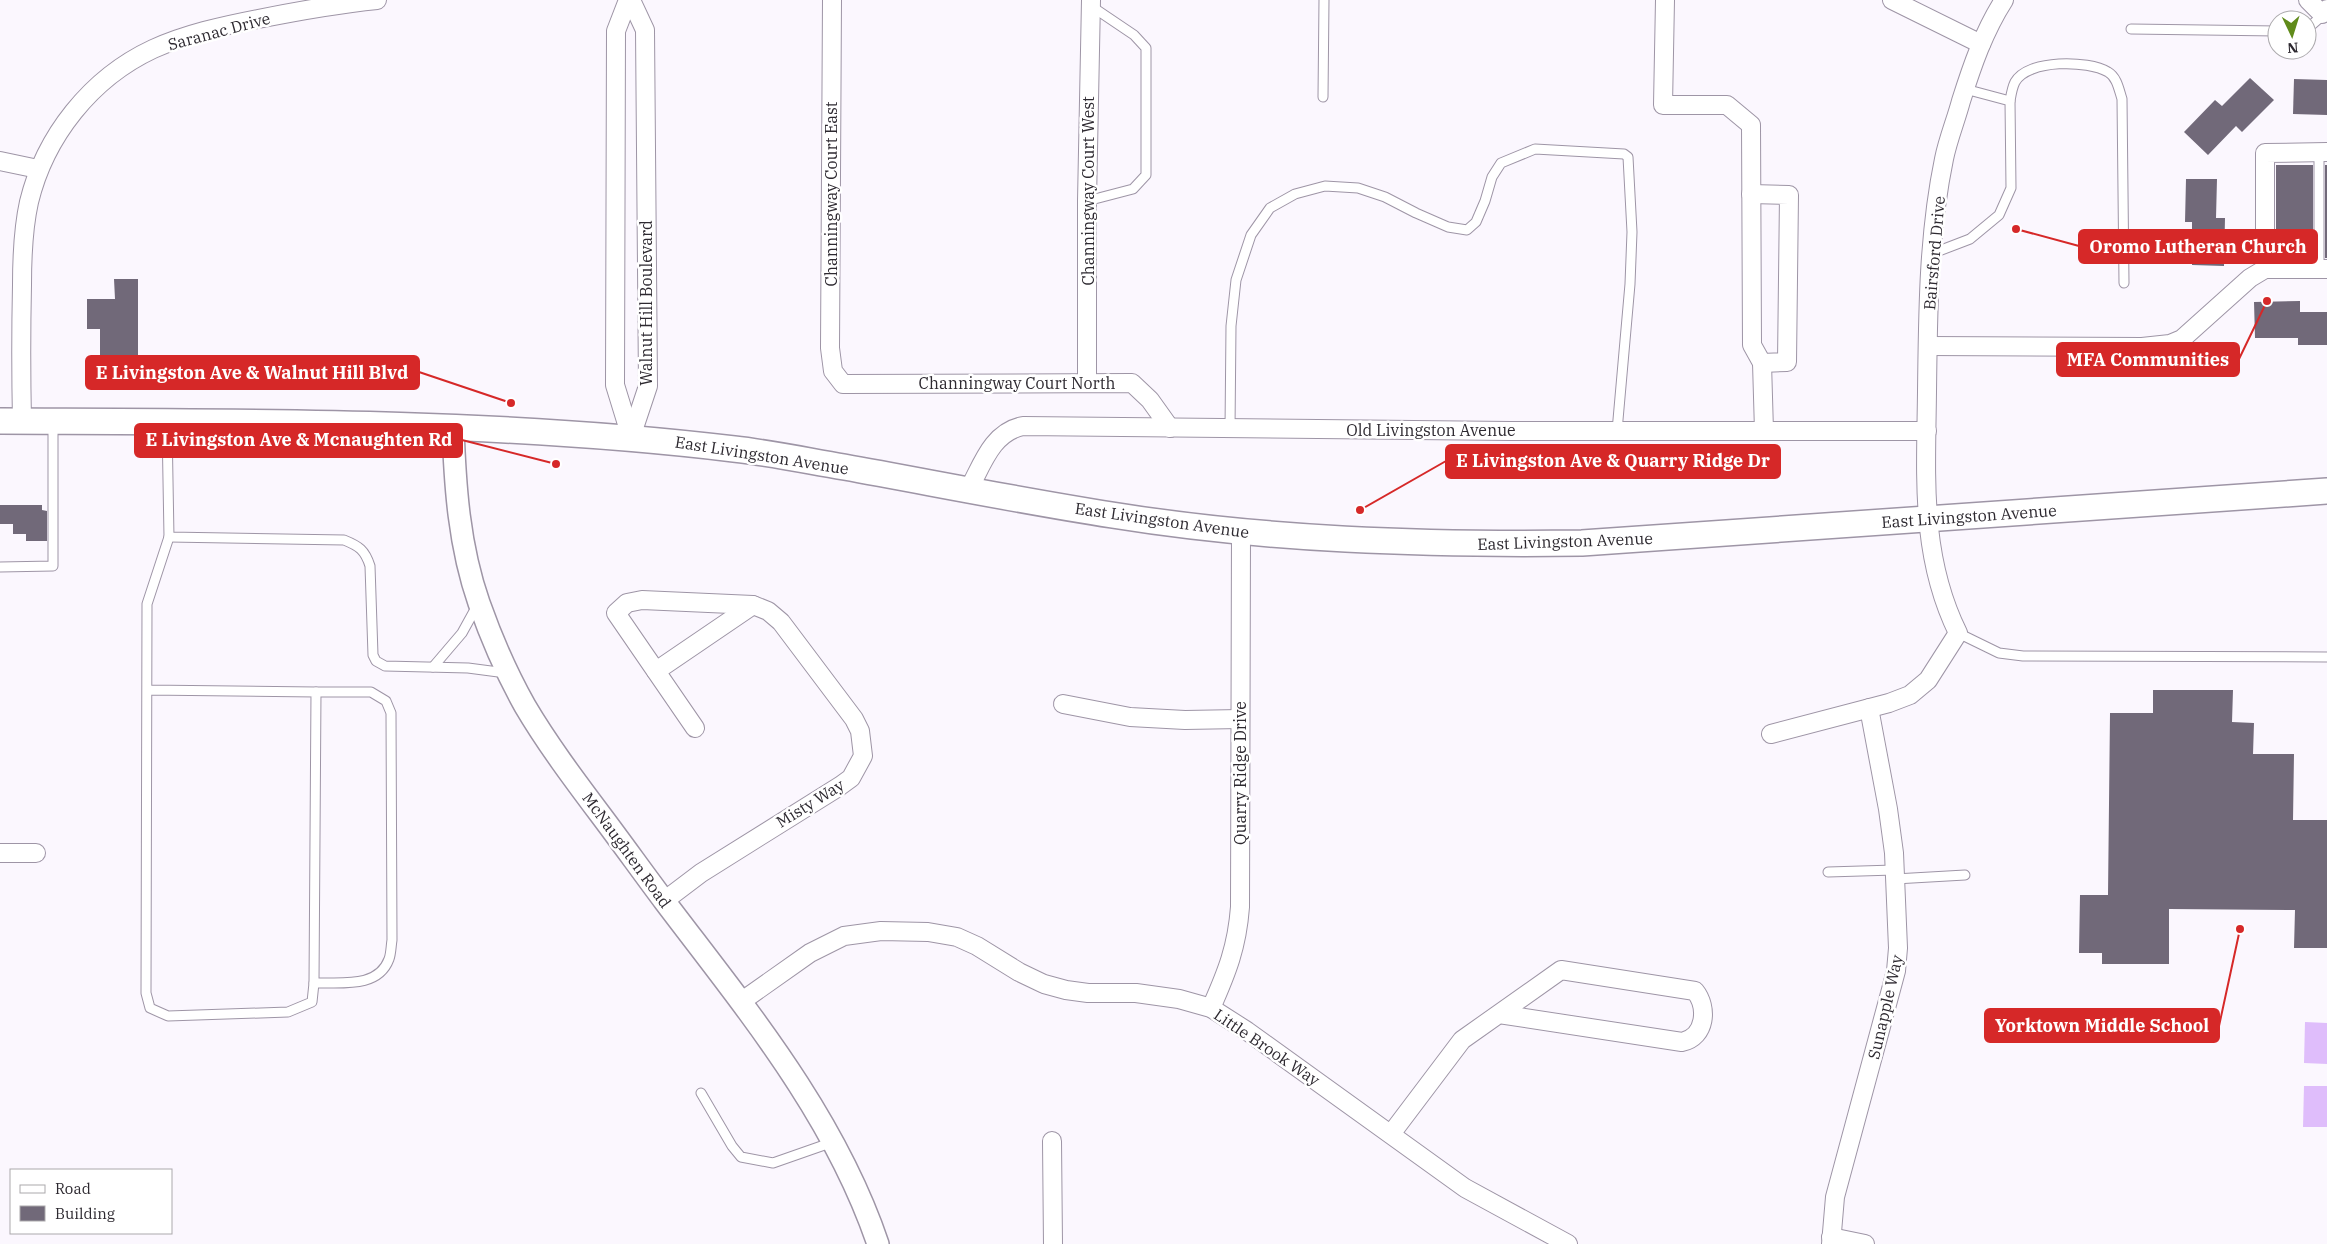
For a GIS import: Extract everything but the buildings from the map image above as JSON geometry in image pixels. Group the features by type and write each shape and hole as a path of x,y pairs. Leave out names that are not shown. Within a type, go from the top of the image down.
{"main road":[{"name":"East Livingston Avenue","path":"11,421 453,427 631,437 742,450 1113,515 1241,532 1368,542 1480,545 1582,543 2327,491"}],"street":[{"name":"Saranac Drive","path":"11,421 21,299 24,232 29,204 38,169 53,140 92,91 124,64 153,49 185,37 224,26 317,7 377,0"},
{"name":"Walnut Hill Boulevard","path":"629,0 646,30 648,386 631,437"},
{"name":"Walnut Hill Boulevard","path":"629,0 616,31 615,385 631,437"},
{"name":"Channingway Court East","path":"832,0 830,348 833,371 843,384"},
{"path":"1665,0 1663,105 1727,105 1751,125 1752,345 1762,362 1764,431"},
{"path":"1892,0 1981,44"},
{"name":"Bairsford Drive","path":"1958,634 1939,589 1926,519 1931,254 1944,158 1981,44 2004,0"},
{"path":"2308,0 2325,14"},
{"name":"Channingway Court West","path":"1087,382 1087,201 1091,3"},
{"path":"2265,269 2265,153 2323,152"},
{"path":"0,161 38,169"},
{"path":"1751,194 1789,195 1787,362 1762,362"},
{"path":"1928,346 2142,347 2170,344 2182,339 2250,278 2265,269 2323,269"},
{"name":"Channingway Court North","path":"843,384 1132,383 1150,400 1170,428"},
{"name":"McNaughten Road","path":"453,427 455,491 461,532 479,602 509,673 526,706 578,783 664,901 742,1001 787,1065 833,1142 857,1191 878,1244"},
{"name":"Old Livingston Avenue","path":"969,489 997,439 1013,428 1927,431"},
{"name":"Quarry Ridge Drive","path":"1211,1008 1230,965 1238,936 1241,532"},
{"name":"Misty Way","path":"664,901 701,873 851,778 863,756 863,743 854,719 781,622 768,611 753,605 642,600 627,603 616,614 695,728"},
{"path":"656,671 753,605"},
{"path":"1771,734 1910,695 1928,680 1958,634"},
{"path":"1063,704 1130,717 1185,720 1240,719"},
{"name":"Sunapple Way","path":"1831,1240 1835,1197 1896,971 1898,948 1895,874 1888,809 1869,708"},
{"path":"0,853 36,853"},
{"name":"Little Brook Way","path":"742,1001 810,953 844,936 928,932 957,937 977,946 1019,972 1044,984 1066,990 1088,993 1159,995 1211,1008 1465,1188 1568,1244"},
{"path":"1391,1134 1462,1040 1561,970 1695,991 1701,999 1704,1009 1702,1022 1697,1034 1690,1040 1682,1042 1499,1014"},
{"path":"1052,1141 1053,1244"},
{"path":"1831,1240 1865,1244"}],"lane":[{"path":"1323,97 1324,0"},
{"path":"1087,201 1133,189 1146,174 1146,48 1134,35 1091,3"},
{"path":"2131,29 2267,31"},
{"path":"1931,254 1970,240 1999,215 2011,188 2010,101 2015,82 2027,70 2044,65 2084,64 2109,73 2117,83 2122,99 2124,284"},
{"path":"1965,89 2010,101"},
{"path":"1230,429 1231,326 1236,280 1251,235 1270,208 1295,194 1326,186 1358,188 1385,196 1448,227 1467,230 1476,222 1492,177 1501,163 1535,149 1624,154 1628,157 1632,232 1630,284 1617,431"},
{"path":"2323,152 2323,269"},
{"path":"0,567 53,566 53,421"},
{"path":"167,422 169,536 147,604 146,993 150,1008 168,1016 288,1012 312,1002 314,983 316,692"},
{"path":"169,536 344,540 358,545 366,553 370,566 373,655 376,661 385,666 468,668 509,673"},
{"path":"433,667 462,633 479,602"},
{"path":"1958,634 1999,653 2023,656 2327,657"},
{"path":"147,690 371,692 386,700 391,713 392,940 389,960 378,974 367,981 314,983"},
{"path":"1828,872 1965,875"},
{"path":"701,1093 732,1146 741,1157 773,1163 833,1142"}],"shaded area":[{"path":"2305,1022 2327,1023 2327,1064 2304,1063"},
{"path":"2304,1086 2327,1086 2327,1127 2303,1127"}],"place":[{"name":"Oromo Lutheran Church","path":"2016,229"},
{"name":"MFA Communities","path":"2267,301"},
{"name":"E Livingston Ave & Walnut Hill Blvd","path":"511,403"},
{"name":"E Livingston Ave & Mcnaughten Rd","path":"556,464"},
{"name":"E Livingston Ave & Quarry Ridge Dr","path":"1360,510"},
{"name":"Yorktown Middle School","path":"2240,929"}]}
